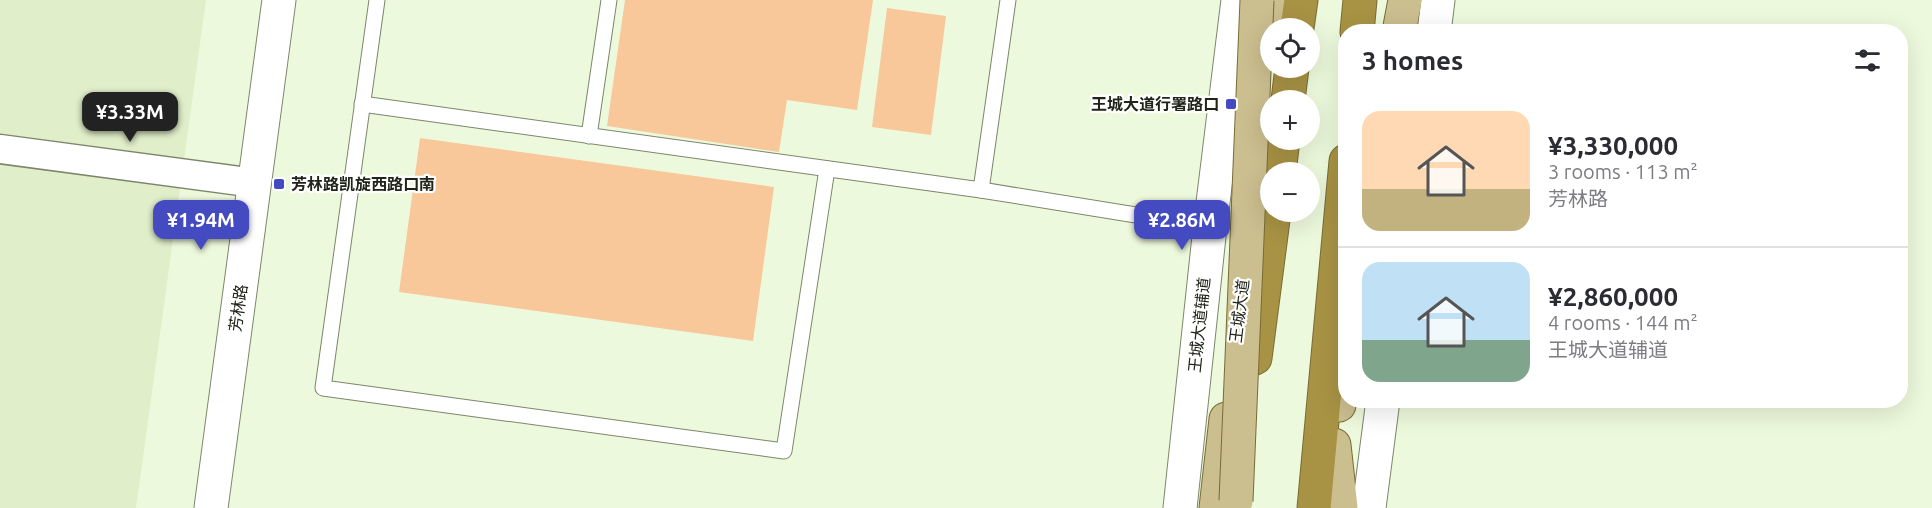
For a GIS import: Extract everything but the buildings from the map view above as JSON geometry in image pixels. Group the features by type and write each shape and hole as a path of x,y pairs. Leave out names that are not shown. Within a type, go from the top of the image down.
{"highway":[{"path":"1298,18 1301,0"},
{"path":"1360,0 1389,17"},
{"name":"王城大道","path":"1231,506 1273,222"},
{"path":"1314,508 1338,248"}],"main road":[{"path":"1231,506 1257,0"},
{"path":"1273,18 1275,0"},
{"name":"王城大道","path":"1231,506 1267,78"},
{"path":"1314,508 1338,377"},
{"path":"1325,508 1339,408"},
{"path":"1334,445 1341,508"}],"street":[{"name":"芳林路","path":"211,508 245,182 260,0"},
{"name":"芳林路","path":"193,508 245,182 279,0"},
{"name":"王城大道辅道","path":"1180,508 1210,227 1238,0"},
{"path":"1435,24 1438,0"},
{"path":"0,149 245,182"},
{"path":"1369,508 1382,408"}],"lane":[{"path":"377,0 322,388 784,451 827,169"},
{"path":"589,136 609,0"},
{"path":"981,190 1008,0"},
{"path":"362,104 981,190 1210,227"}],"shaded area":[{"path":"0,0 206,0 136,508 0,508"},
{"path":"625,0 873,0 857,110 787,100 779,152 607,126"},
{"path":"887,8 946,16 931,135 872,127"},
{"path":"420,138 774,187 753,341 399,292"}],"place":[{"name":"王城大道行署路口","path":"1231,104"},
{"name":"芳林路凯旋西路口南","path":"279,184"}]}
